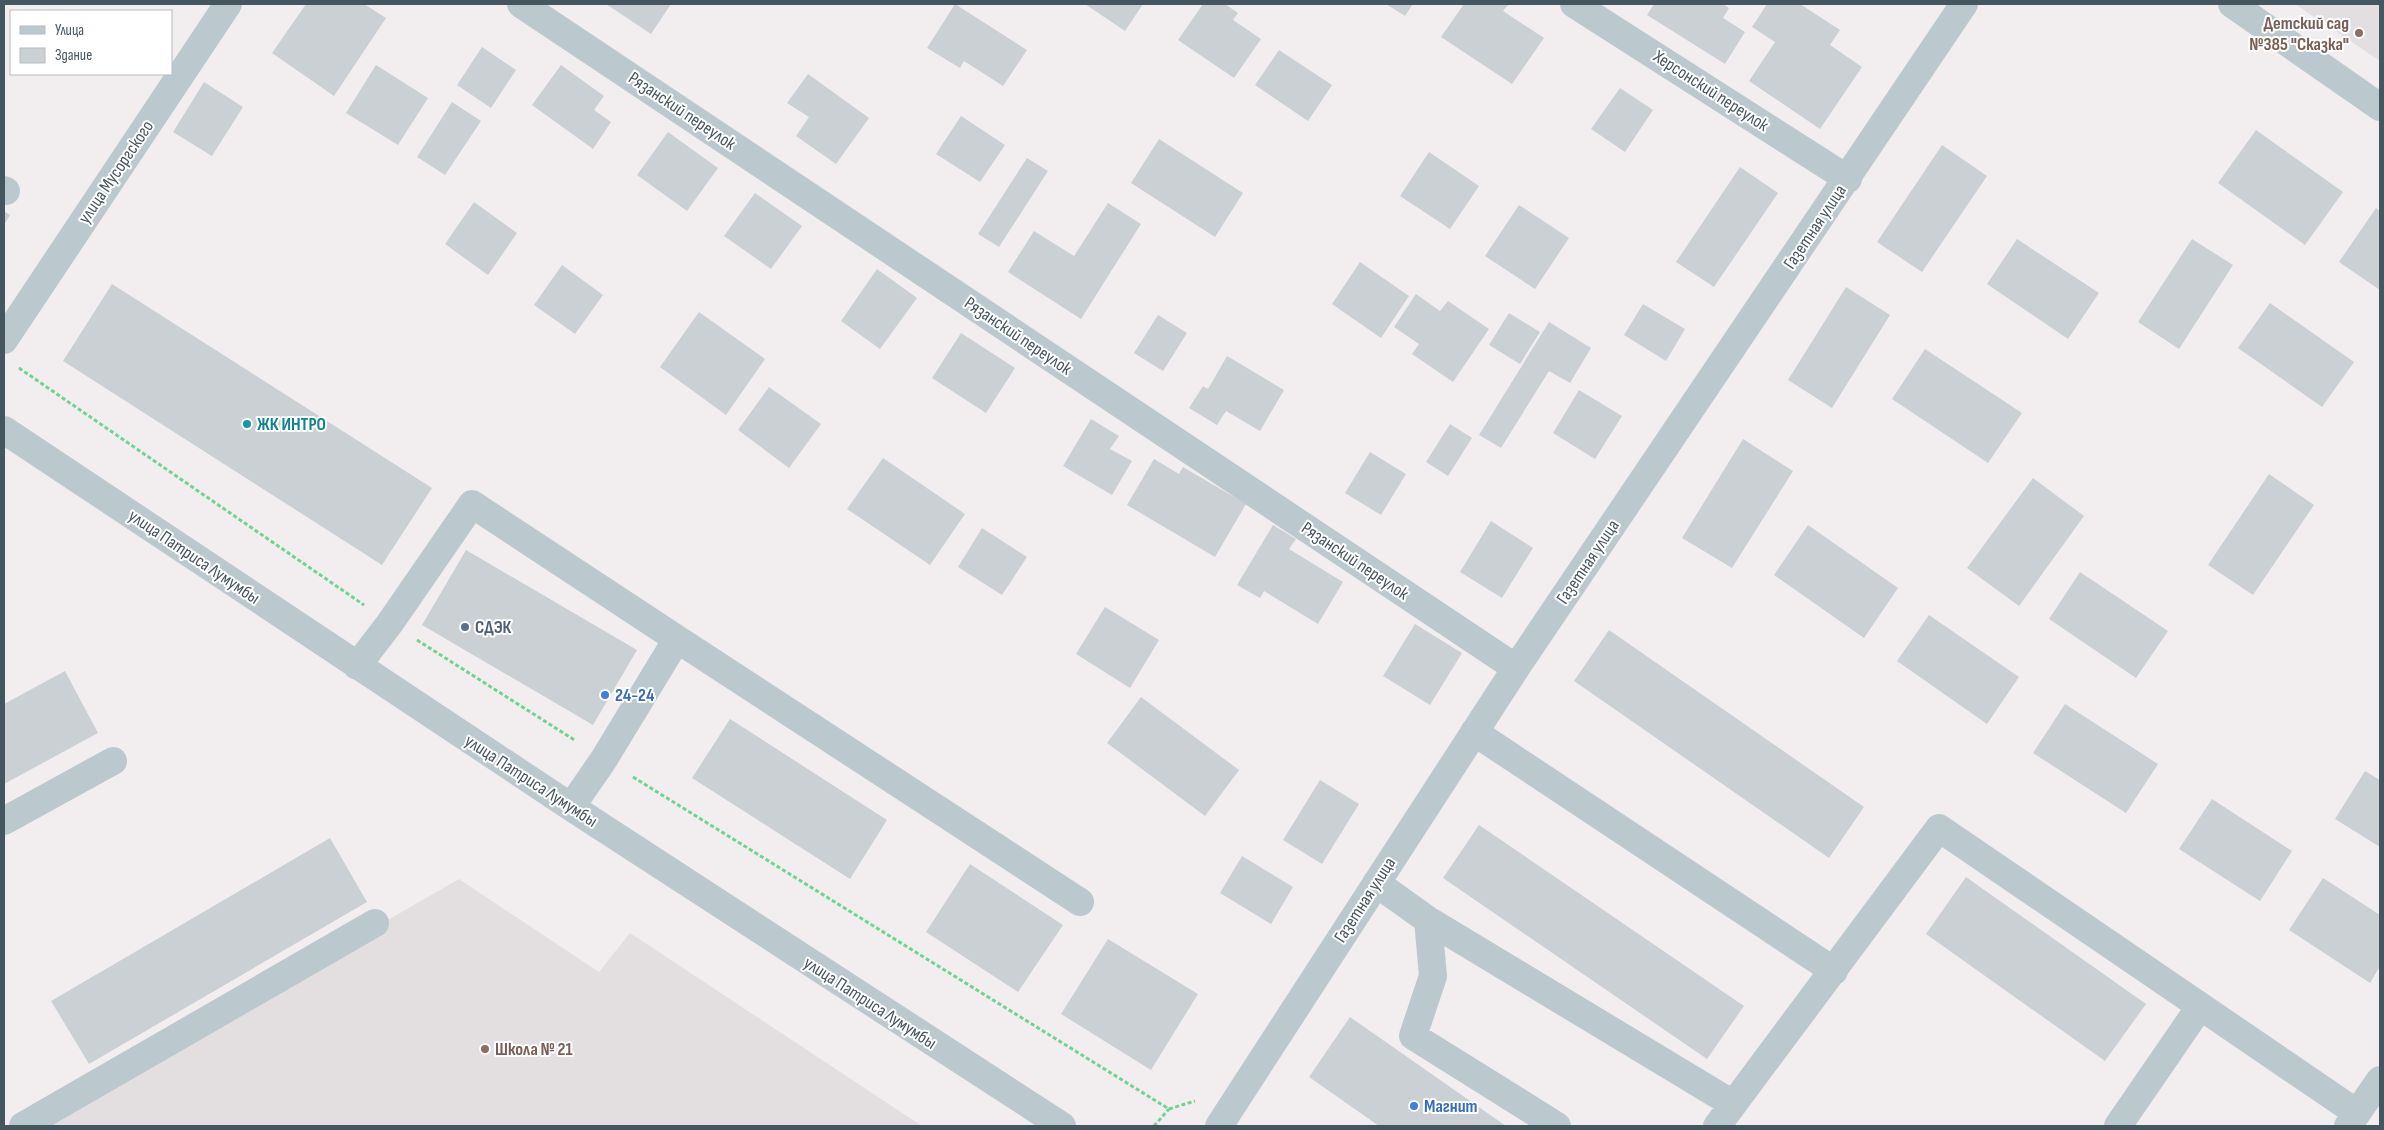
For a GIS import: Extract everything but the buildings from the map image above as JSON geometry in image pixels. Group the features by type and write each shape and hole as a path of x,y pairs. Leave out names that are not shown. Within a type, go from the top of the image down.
{"street":[{"name":"улица Мусоргского","path":"4,340 228,4"},
{"name":"Рязанский переулок","path":"521,4 1516,668"},
{"name":"Херсонский переулок","path":"1574,4 1848,179"},
{"name":"Газетная улица","path":"1220,1126 1516,668 1848,179 1964,4"},
{"path":"2232,4 2380,107"},
{"name":"улица Патриса Лумумбы","path":"4,430 356,666 1062,1126"},
{"path":"356,666 390,623 472,504 1080,902"},
{"path":"571,807 604,759 677,639"},
{"path":"1474,732 1834,971"},
{"path":"4,821 113,761"},
{"path":"1718,1126 1939,828 2199,1008 2352,1120 2380,1080"},
{"path":"1376,883 1428,920 1733,1104"},
{"path":"1428,920 1433,976 1414,1036 1557,1126"},
{"path":"23,1126 375,923"},
{"path":"2118,1126 2199,1008"}],"path":[{"path":"1154,1126 1169,1109"}],"shaded area":[{"name":"Детский сад №385 \"Сказка\"","path":"2295,4 2380,4 2380,61"},
{"name":"Школа № 21","path":"459,879 599,972 630,933 922,1126 30,1126"}],"place":[{"name":"Детский сад №385 \"Сказка\"","path":"2359,33"},
{"name":"ЖК ИНТРО","path":"247,424"},
{"name":"СДЭК","path":"465,627"},
{"name":"24-24","path":"605,695"},
{"name":"Школа № 21","path":"485,1049"},
{"name":"Магнит","path":"1414,1106"}]}
